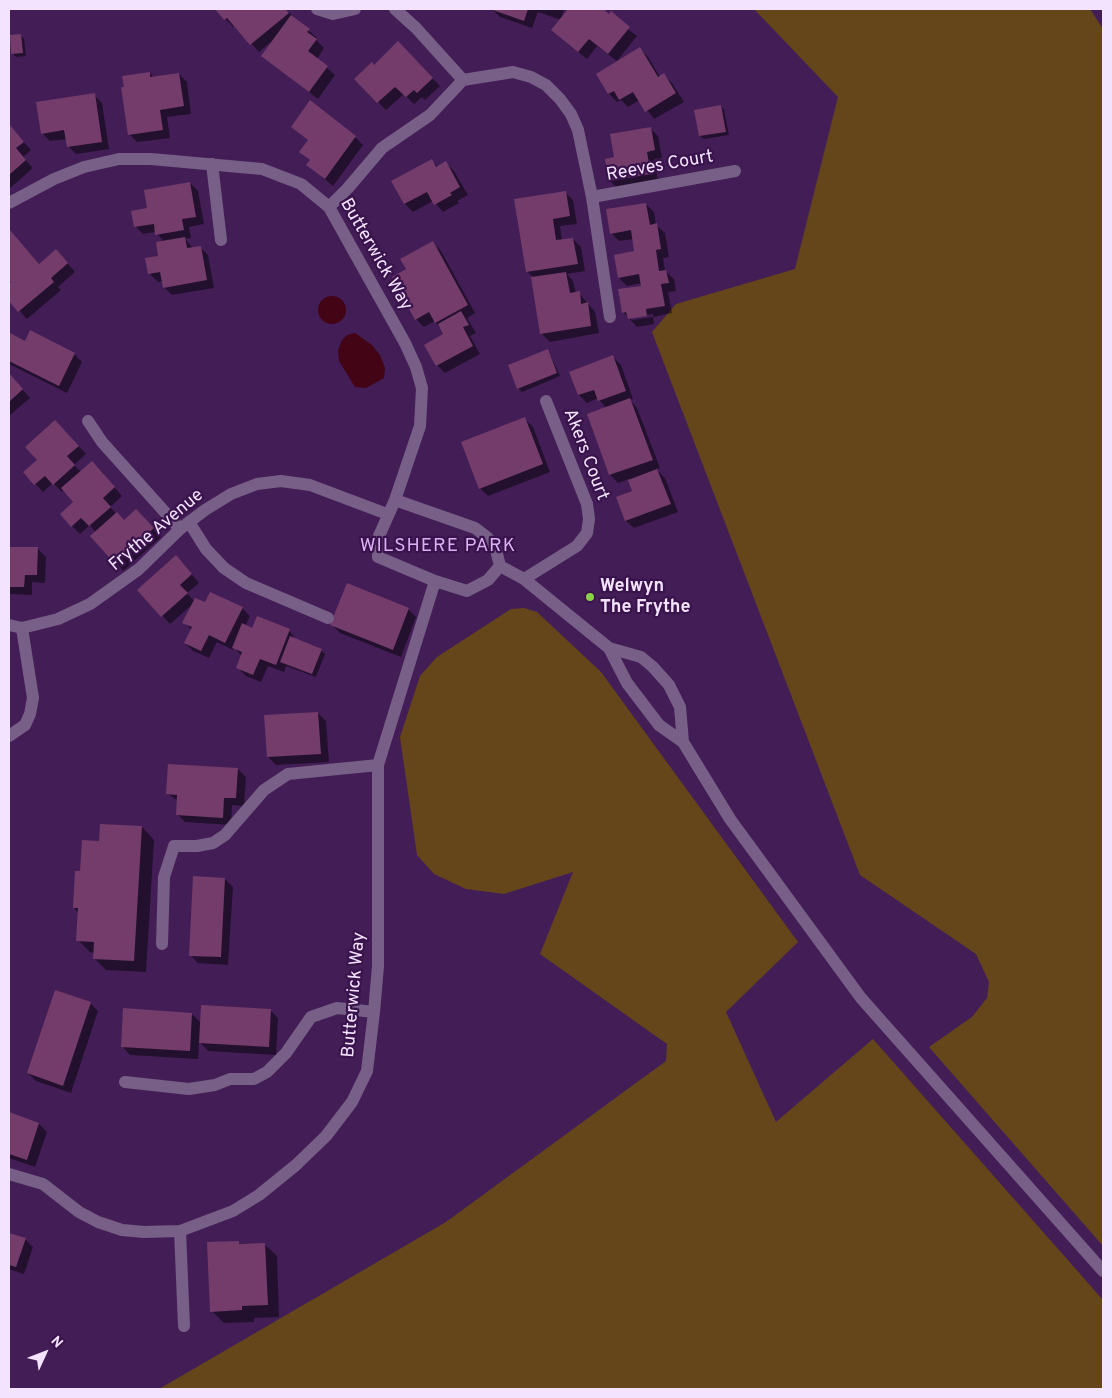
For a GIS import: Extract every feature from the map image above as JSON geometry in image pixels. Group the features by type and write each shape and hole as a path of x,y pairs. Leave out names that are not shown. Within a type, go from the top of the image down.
{"street":[{"path":"317,9 333,14 355,9"},
{"path":"395,9 416,28 462,80"},
{"path":"328,207 348,188 382,148 430,115 462,80 513,72 531,77 546,86 560,99 571,114 578,130 592,197 610,317"},
{"name":"Butterwick Way","path":"9,203 54,179 84,167 119,159 150,159 262,169 301,184 328,207 405,343 416,367 422,388 420,426 395,500 387,514 379,536 378,557 435,581 378,765 378,956 374,1012 367,1071 352,1102 326,1136 296,1165 259,1195 233,1211 180,1231 129,1231 98,1222 79,1212 43,1184 9,1174"},
{"path":"212,164 221,240"},
{"name":"Reeves Court","path":"592,197 735,171"},
{"name":"Akers Court","path":"524,579 577,546 586,533 590,520 587,504 546,401"},
{"path":"88,421 102,442 224,568 246,583 328,618"},
{"name":"Frythe Avenue","path":"9,625 22,628 58,619 90,604 139,569 185,526 230,494 257,484 281,481 310,484 387,514"},
{"path":"395,500 475,528 488,538 496,550 500,566 524,579 609,648 640,657 653,667 669,685 680,707 683,742"},
{"path":"435,581 467,591 488,580 500,566"},
{"path":"9,736 25,725 30,714 33,698 22,628"},
{"path":"609,648 627,683 659,725 683,742 730,819 861,998 1103,1272"},
{"path":"162,944 164,878 174,846 197,846 213,843 225,835 264,790 288,774 378,765"},
{"path":"125,1082 189,1089 215,1085 230,1079 254,1079 267,1072 286,1053 311,1017 337,1008 374,1012"},
{"path":"180,1231 184,1326"}],"shaded area":[{"path":"754,9 1090,9 1103,29 1103,1246 929,1047 972,1017 987,998 989,982 976,954 860,875 652,332 676,304 795,269 838,97"},
{"path":"332,296 342,300 346,310 342,320 332,324 322,320 318,310 322,300"},
{"path":"355,333 372,345 380,355 385,368 384,378 366,388 355,387 339,361 338,350 342,340 347,335"},
{"path":"524,608 537,612 601,672 798,942 726,1012 776,1122 873,1039 1103,1300 1103,1389 159,1389 446,1222 666,1061 667,1044 540,954 573,872 504,894 466,889 434,874 417,855 400,737 420,676 437,657 511,609"}],"building":[{"path":"215,9 285,9 289,13 250,45 227,18 224,20"},
{"path":"490,9 528,9 524,21"},
{"path":"568,9 603,9 609,14 611,11 630,27 608,54 589,39 578,52 551,30"},
{"path":"291,15 310,29 307,32 317,39 308,51 328,66 309,92 261,56"},
{"path":"21,34 23,53 11,54 10,35"},
{"path":"398,41 433,78 417,93 414,90 406,97 395,87 377,103 354,79 372,62 374,65"},
{"path":"640,47 658,77 664,73 676,93 645,112 633,92 619,100 614,91 608,94 596,74"},
{"path":"150,72 150,77 179,73 184,106 160,110 163,130 128,135 121,87 124,87 122,76"},
{"path":"95,93 102,142 67,147 64,130 41,134 36,102"},
{"path":"310,100 356,136 325,179 306,165 310,160 299,152 308,140 291,127"},
{"path":"721,105 726,132 699,136 694,110"},
{"path":"9,124 24,142 16,148 26,160 9,175"},
{"path":"651,127 655,150 647,152 651,174 609,181 605,159 614,157 610,134"},
{"path":"432,159 436,167 446,161 460,187 450,193 452,195 434,205 427,192 404,204 391,181"},
{"path":"190,182 196,217 182,219 184,230 155,235 154,224 134,227 131,211 147,208 144,190"},
{"path":"566,191 570,216 553,219 556,240 573,238 578,264 526,272 514,199"},
{"path":"646,203 650,225 657,223 661,249 656,250 659,271 666,270 669,283 661,284 665,306 646,309 647,316 628,319 626,312 622,313 618,289 641,286 639,274 618,278 614,255 634,251 631,230 610,234 606,209"},
{"path":"9,229 39,264 56,249 68,263 51,278 54,282 18,312 9,301 9,284 11,282 9,280"},
{"path":"185,237 187,248 201,246 207,280 163,288 160,272 148,274 145,258 158,256 156,242"},
{"path":"433,241 468,305 435,323 429,312 415,320 392,277 406,269 400,259"},
{"path":"566,272 570,293 580,291 581,304 588,302 591,326 540,334 531,277"},
{"path":"461,311 469,325 463,327 473,346 436,366 424,345 443,334 438,324"},
{"path":"30,330 75,353 59,386 9,361 10,333 25,341"},
{"path":"548,349 557,373 517,389 508,365"},
{"path":"613,355 626,391 598,401 594,390 578,395 569,372"},
{"path":"9,373 23,389 9,402"},
{"path":"630,398 653,460 609,475 587,414"},
{"path":"525,417 543,464 479,489 461,442"},
{"path":"55,420 79,446 67,456 75,465 53,485 45,476 34,485 23,472 37,460 25,447"},
{"path":"92,461 115,487 103,498 111,507 89,526 81,518 71,527 60,514 73,502 61,488"},
{"path":"657,469 671,504 625,521 616,497 632,491 628,480"},
{"path":"136,509 154,528 115,564 90,536 117,512 124,520"},
{"path":"9,547 38,547 37,575 25,575 24,587 9,587"},
{"path":"176,555 192,574 180,585 188,593 161,617 137,590"},
{"path":"347,583 409,608 393,650 330,625"},
{"path":"210,592 243,607 225,643 209,635 201,651 184,643 192,627 182,623 195,598 205,602"},
{"path":"257,616 290,629 276,665 260,659 253,675 236,668 242,652 232,648 242,623 252,628"},
{"path":"290,636 322,649 312,674 280,662"},
{"path":"318,712 321,754 267,757 264,715"},
{"path":"168,764 238,768 236,798 224,798 223,818 176,815 177,795 166,794"},
{"path":"100,824 142,826 134,961 93,959 94,942 76,941 78,908 73,908 75,871 80,871 82,840 99,841"},
{"path":"193,876 225,878 221,957 189,956"},
{"path":"55,990 91,1002 63,1086 27,1073"},
{"path":"201,1005 271,1009 269,1047 199,1043"},
{"path":"123,1008 192,1013 190,1051 121,1047"},
{"path":"9,1112 39,1123 27,1160 9,1154"},
{"path":"9,1233 26,1238 16,1267 9,1265"},
{"path":"239,1241 239,1244 265,1243 268,1305 242,1306 242,1310 210,1312 207,1242"}],"place":[{"name":"Welwyn The Frythe","path":"590,597"}],"district":[{"name":"WILSHERE PARK","path":"438,547"}]}
